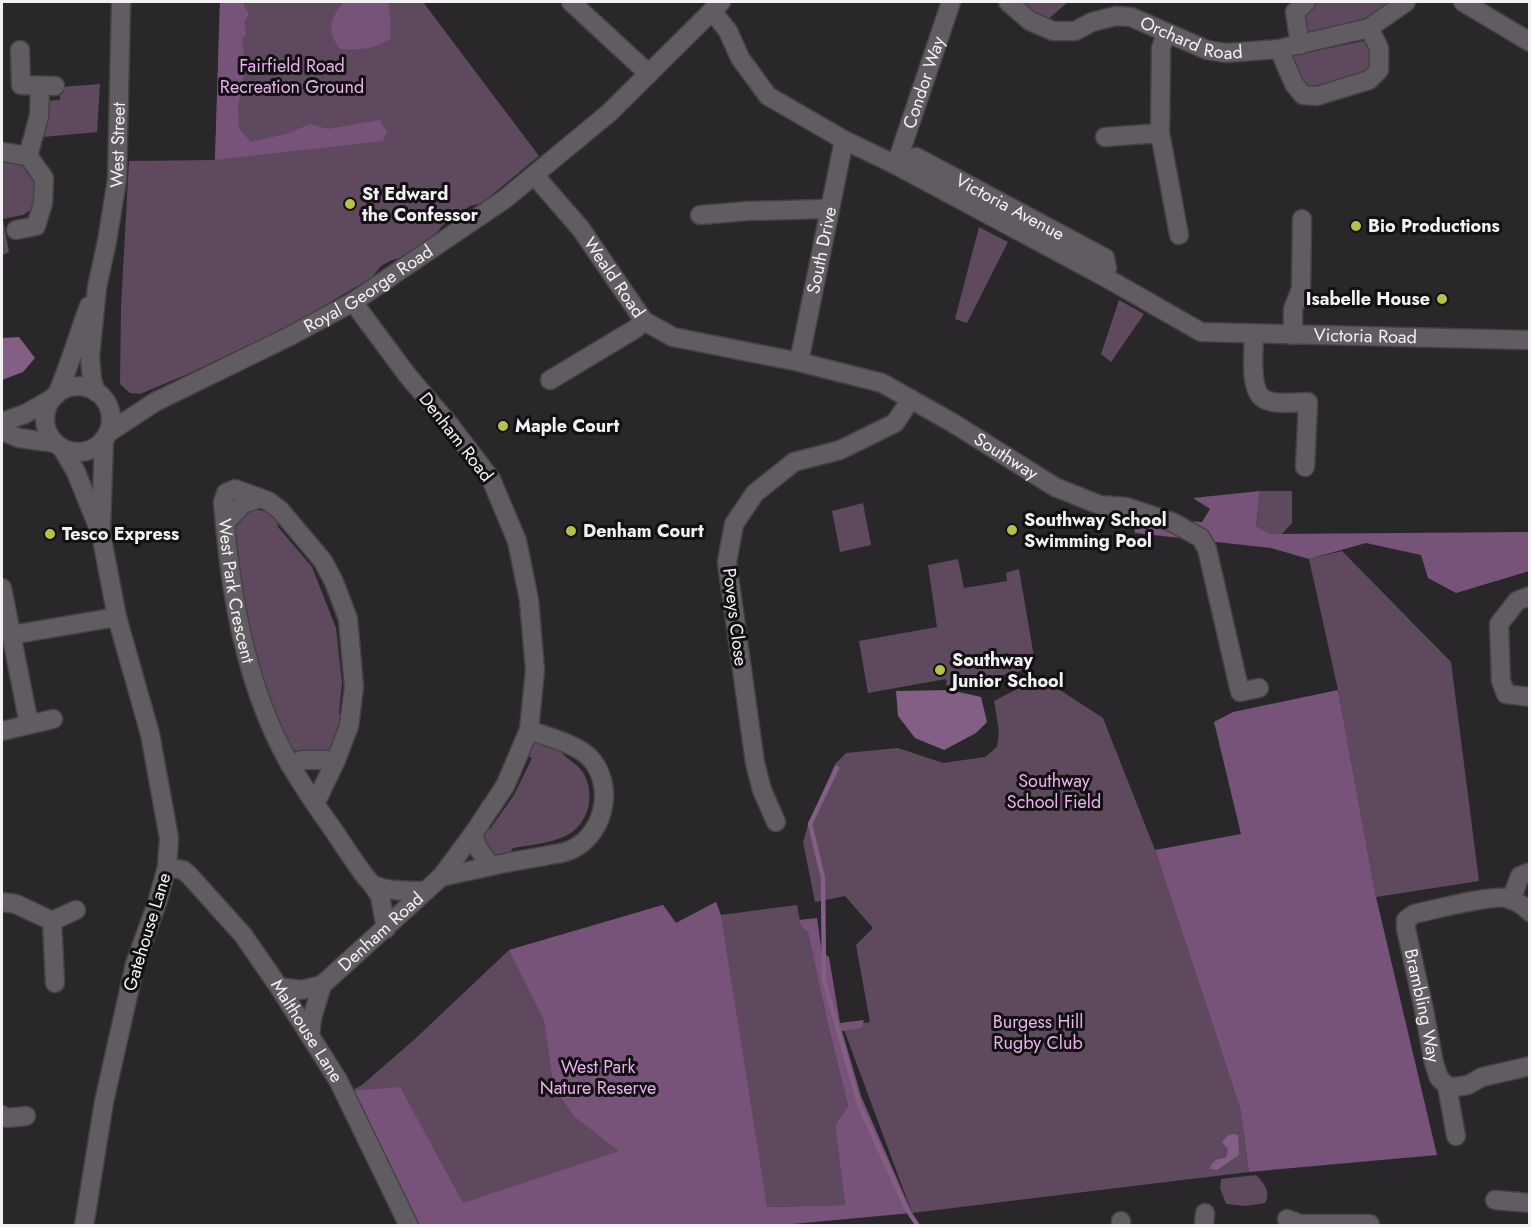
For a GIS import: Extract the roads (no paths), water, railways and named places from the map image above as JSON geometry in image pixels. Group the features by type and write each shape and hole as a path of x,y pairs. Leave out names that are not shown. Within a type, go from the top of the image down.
{"street":[{"name":"West Street","path":"101,397 92,380 90,357 97,286 117,180 121,2"},
{"path":"571,2 649,74"},
{"name":"Condor Way","path":"896,165 951,2"},
{"name":"Orchard Road","path":"1008,2 1030,21 1053,31 1075,31 1092,22 1116,16 1131,17 1208,51 1226,53 1279,49 1369,28 1403,3"},
{"path":"1300,45 1295,12 1306,2"},
{"path":"1463,2 1530,42"},
{"name":"Royal George Road","path":"106,436 155,402 288,337 352,302 505,199 609,113 717,7"},
{"name":"Victoria Avenue","path":"717,7 740,58 768,96 844,140 896,165 1103,276 1201,332"},
{"path":"1279,49 1294,84 1303,95 1317,96 1369,80 1379,70 1379,48 1369,28"},
{"path":"1166,33 1161,48 1160,133 1179,235"},
{"path":"20,50 21,85 48,86 28,156"},
{"path":"1104,137 1160,133"},
{"name":"South Drive","path":"799,362 844,140"},
{"path":"2,153 28,156 44,178 43,203 36,226 16,230"},
{"name":"Weald Road","path":"535,176 581,229 644,321 635,329 550,380"},
{"path":"700,215 748,211 824,209 829,211"},
{"path":"1293,335 1293,309 1301,289 1302,219"},
{"name":"West Street","path":"55,396 68,369 80,328 97,286"},
{"name":"Denham Road","path":"310,1036 312,1018 322,986 441,877 505,786 529,730 534,670 529,600 517,541 491,479 352,302"},
{"name":"Southway","path":"644,321 673,337 799,362 882,383 1055,487 1100,505 1126,507 1173,522 1201,538 1207,549 1240,692 1259,688"},
{"name":"Victoria Road","path":"1201,332 1530,340"},
{"path":"1254,334 1254,386 1258,396 1268,401 1308,402 1305,467"},
{"path":"2,422 25,414 66,388 76,386 101,397 110,418 106,436 98,445 84,452 71,452 59,446 19,438 2,431"},
{"path":"55,396 47,408 45,422 47,431 59,446"},
{"name":"Royal George Road","path":"101,397 119,407 155,402"},
{"name":"Poveys Close","path":"776,822 762,790 754,763 727,562 734,524 755,493 794,462 840,450 895,423 911,399"},
{"name":"Gatehouse Lane","path":"101,534 106,436"},
{"name":"Gatehouse Lane","path":"59,446 76,472 101,534 117,617 150,734 169,838 167,867 135,964 105,1102 84,1226"},
{"name":"West Park Crescent","path":"336,760 349,726 354,687 348,619 334,582 322,561 280,510 260,498 243,504 225,523 228,566 249,664 265,711 290,765 380,896 386,928"},
{"path":"2,588 29,724"},
{"path":"1530,596 1517,602 1499,624 1501,681 1506,694 1530,697"},
{"path":"11,635 117,617"},
{"path":"2,731 53,719"},
{"name":"Denham Road","path":"441,877 568,851 584,841 596,828 603,809 604,792 599,773 591,758 568,744 529,730"},
{"path":"290,765 302,760 336,760 315,804"},
{"path":"473,834 477,847 491,866"},
{"name":"Malthouse Lane","path":"167,867 183,870 189,875 243,935 279,987 338,1080 409,1226"},
{"path":"1530,872 1520,876 1511,900 1523,905 1530,912"},
{"path":"372,884 391,890 425,891"},
{"name":"Brambling Way","path":"1456,1136 1447,1086 1439,1078 1434,1063 1406,920 1414,914 1494,898 1511,900"},
{"path":"2,902 16,904 52,921 76,910"},
{"path":"52,921 55,982"},
{"name":"Denham Road","path":"279,987 301,990 322,986"},
{"name":"Brambling Way","path":"1447,1086 1468,1085 1482,1077 1530,1065"},
{"path":"2,1115 7,1118 26,1116"},
{"path":"1495,1200 1530,1203"},
{"path":"1296,1223 1370,1224"}],"waterway":[{"path":"837,768 810,824 823,878 824,980 859,1104 906,1208 918,1226"}],"place":[{"name":"St Edward the Confessor","path":"350,204"},
{"name":"Bio Productions","path":"1356,226"},
{"name":"Isabelle House","path":"1442,299"},
{"name":"Maple Court","path":"503,426"},
{"name":"Southway School Swimming Pool","path":"1012,530"},
{"name":"Denham Court","path":"571,531"},
{"name":"Tesco Express","path":"50,534"},
{"name":"Southway Junior School","path":"940,670"}],"park label":[{"name":"Fairfield Road Recreation Ground","path":"292,76"},
{"name":"Southway School Field","path":"1054,791"},
{"name":"Burgess Hill Rugby Club","path":"1038,1032"},
{"name":"West Park Nature Reserve","path":"598,1077"}]}
